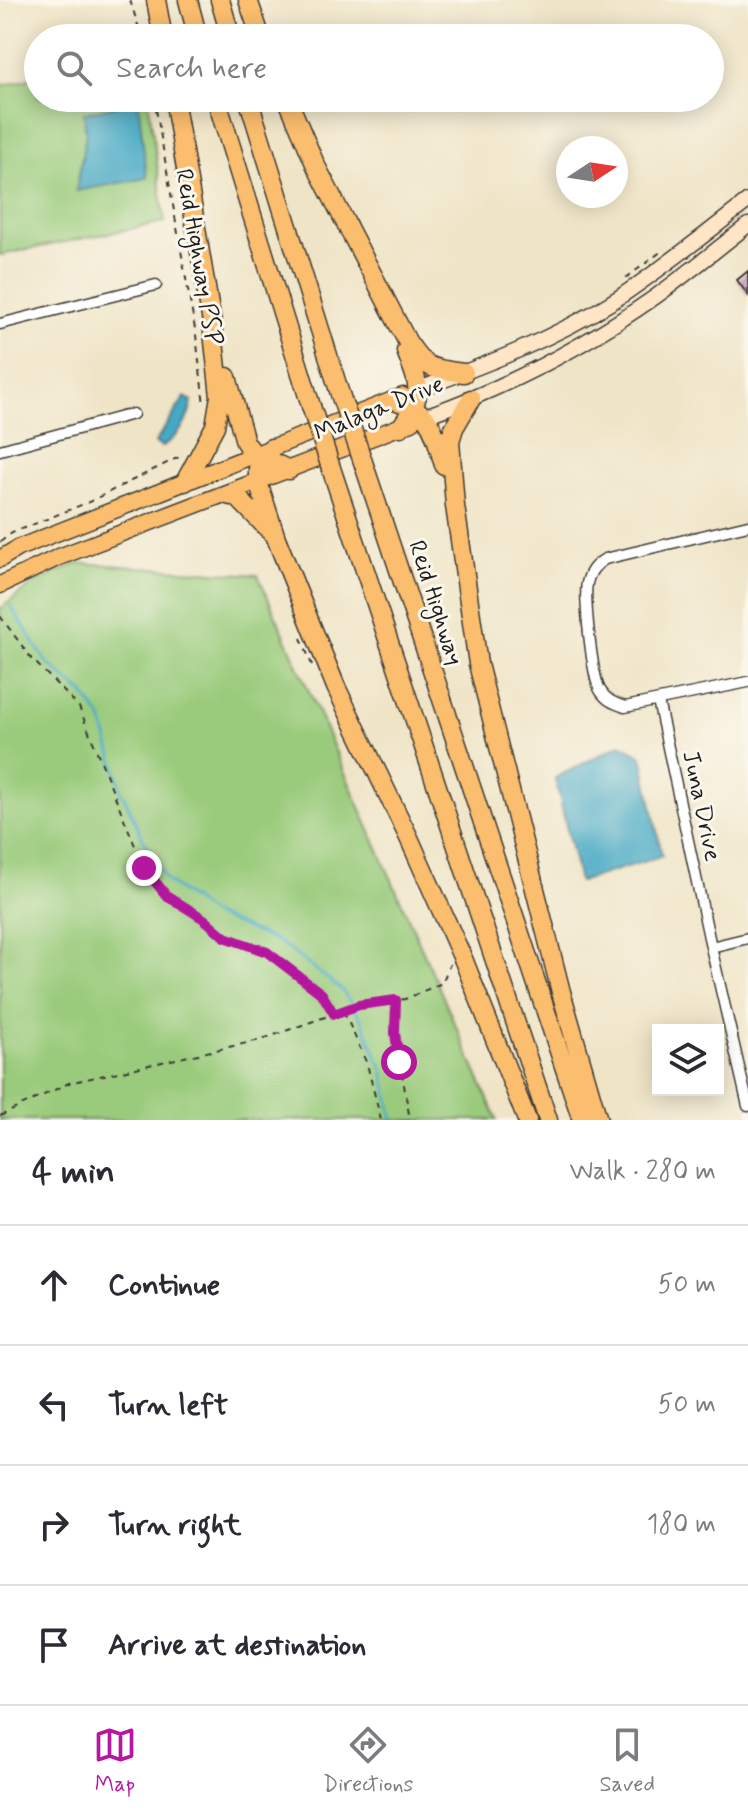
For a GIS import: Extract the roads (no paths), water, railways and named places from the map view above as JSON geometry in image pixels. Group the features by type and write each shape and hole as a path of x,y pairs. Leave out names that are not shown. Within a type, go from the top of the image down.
{"highway":[{"path":"156,0 160,24"},
{"path":"188,0 194,24"},
{"path":"220,0 227,24"},
{"path":"248,0 256,24"},
{"path":"176,112 212,323 220,396 215,426 185,482"},
{"path":"220,112 331,468 548,1120"},
{"name":"Reid Highway","path":"252,112 340,394 582,1120"},
{"path":"293,112 316,166 407,341 432,369 464,373"},
{"path":"387,304 420,404 433,429 455,506"},
{"path":"212,323 245,442 289,470"},
{"path":"471,399 450,441 466,596 489,715 561,992 598,1120"},
{"path":"394,400 420,404"},
{"path":"401,427 420,404"},
{"path":"262,453 258,482 276,538 336,687 464,961 527,1120"},
{"path":"226,495 237,497 276,538"}],"main road":[{"name":"Malaga Drive","path":"420,404 464,373 515,353 612,302 748,201"},
{"name":"Malaga Drive","path":"420,404 471,399 522,376 655,297 748,225"},
{"name":"Malaga Drive","path":"0,559 18,548 394,400"},
{"name":"Malaga Drive","path":"0,585 59,557 401,427"}],"street":[{"path":"0,324 156,285"},
{"path":"0,450 133,414"},
{"path":"748,525 605,559 596,564 590,573 586,599 598,687 609,701 625,707 748,682"},
{"name":"Juna Drive","path":"658,701 748,1106"},
{"path":"711,947 748,938"}],"water":[{"path":"139,112 147,178 76,191 86,134 84,113"},
{"path":"185,397 192,401 188,416 174,438 162,447 155,443"},
{"path":"621,744 642,756 662,856 579,882 555,778"}],"waterway":[{"path":"11,606 46,662 84,694 102,719 122,792 143,839 167,881 211,914 279,942 342,990 361,1019 383,1070 393,1120"}]}
